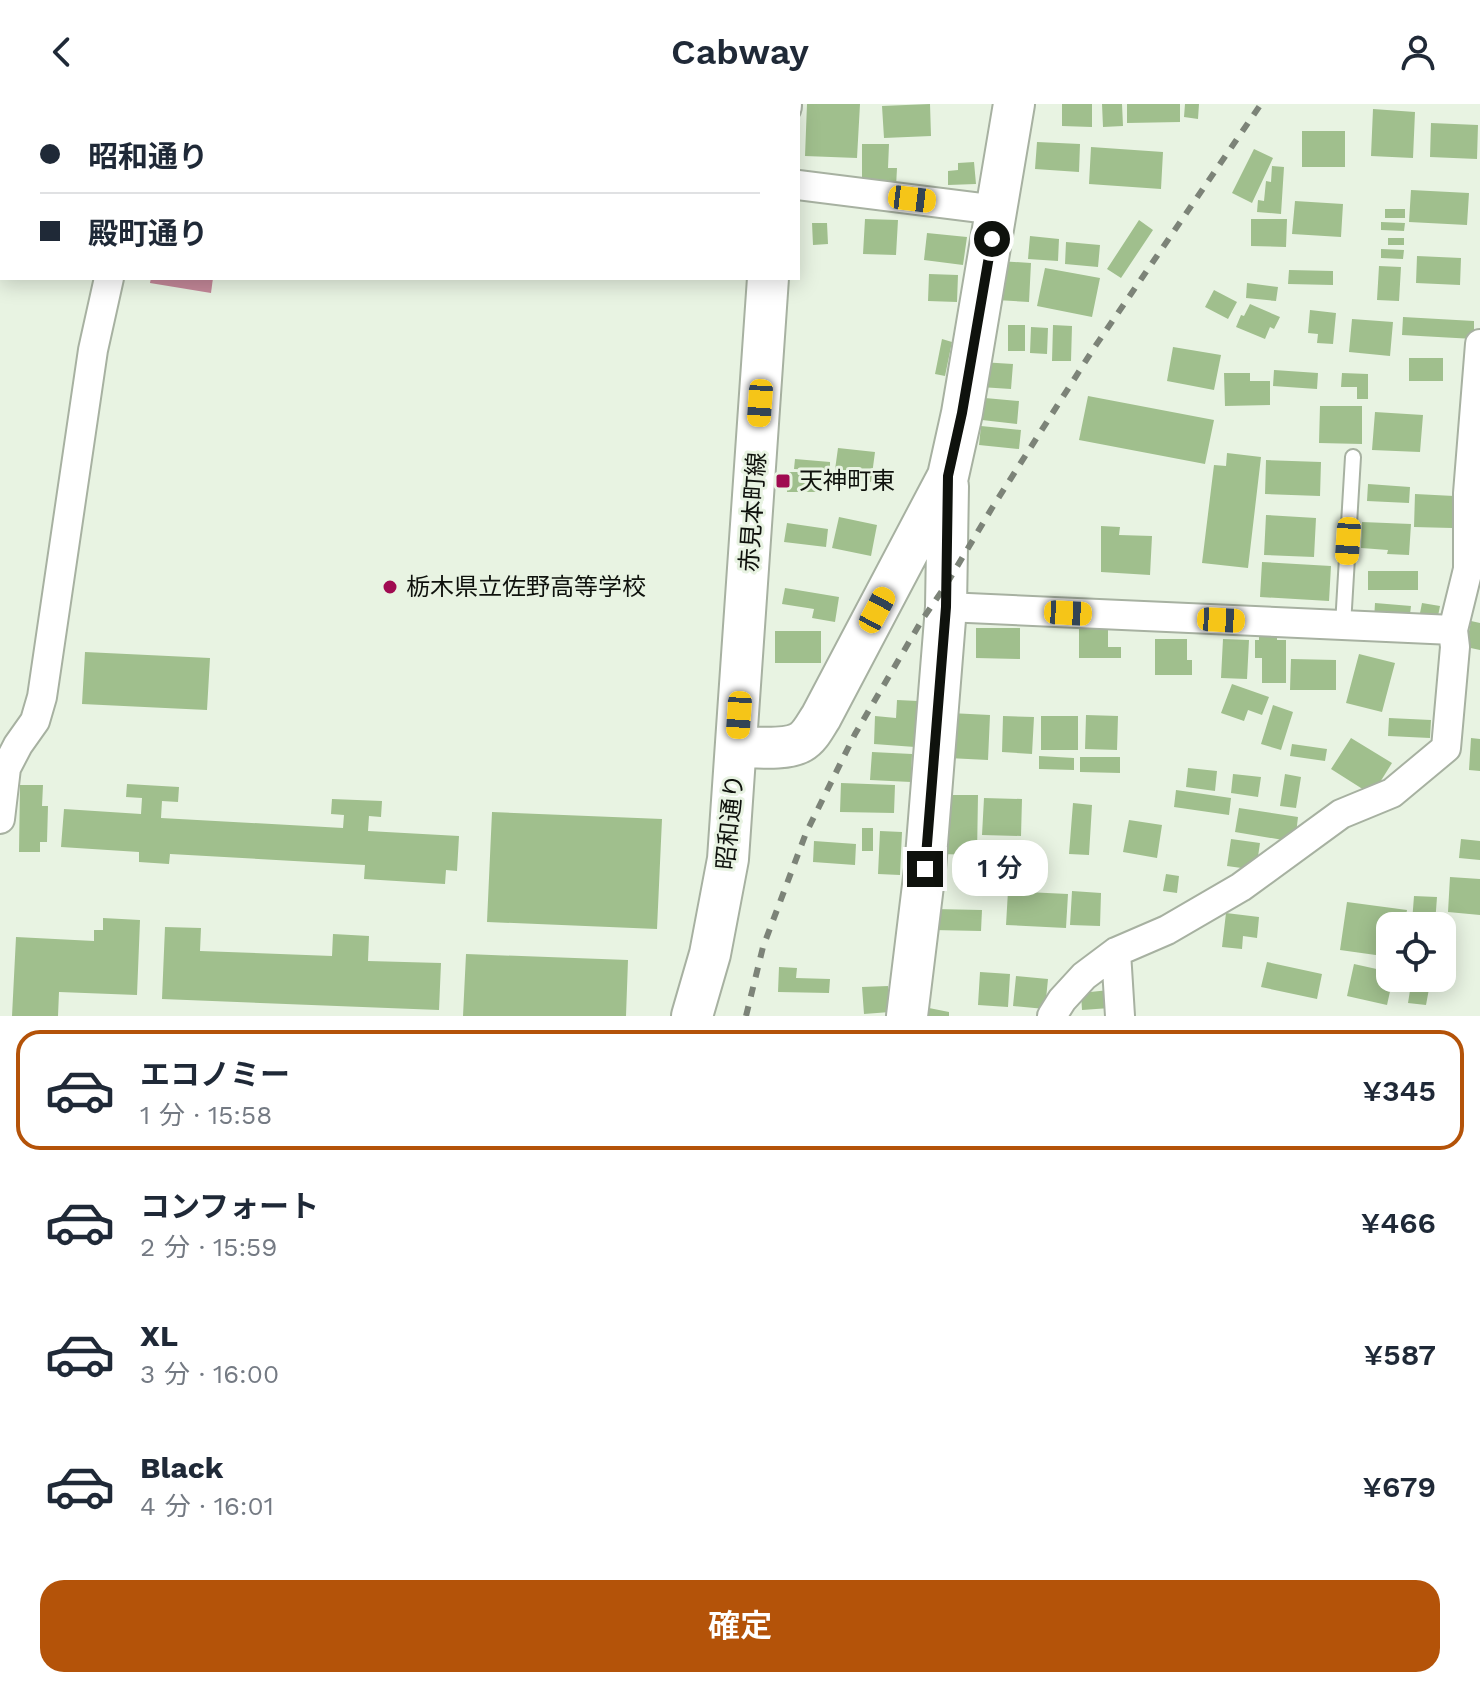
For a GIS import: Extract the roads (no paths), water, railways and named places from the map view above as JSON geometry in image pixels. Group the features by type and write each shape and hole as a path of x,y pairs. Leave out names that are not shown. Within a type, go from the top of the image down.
{"street":[{"name":"昭和通り","path":"692,1016 710,954 728,859 737,747 786,747 800,743 809,735 948,476 962,413 1014,104"},
{"path":"800,185 997,210"},
{"path":"0,819 9,744 35,721 42,697 93,350 109,280"},
{"name":"赤見本町線","path":"737,747 768,280"},
{"path":"1052,1016 1084,976 1116,952 1167,930 1241,887 1341,814 1392,793 1446,748 1455,647 1453,630 1474,564 1468,493 1480,344"},
{"path":"907,1016 925,869 946,607 948,476"},
{"path":"946,607 1453,630"},
{"path":"1116,952 1120,1016"}],"lane":[{"path":"1343,625 1353,457"}],"railway":[{"path":"746,1016 763,947 806,833 855,734 922,620 1094,348 1261,104"}],"place":[{"name":"天神町東","path":"783,481"},
{"name":"栃木県立佐野高等学校","path":"390,587"}]}
